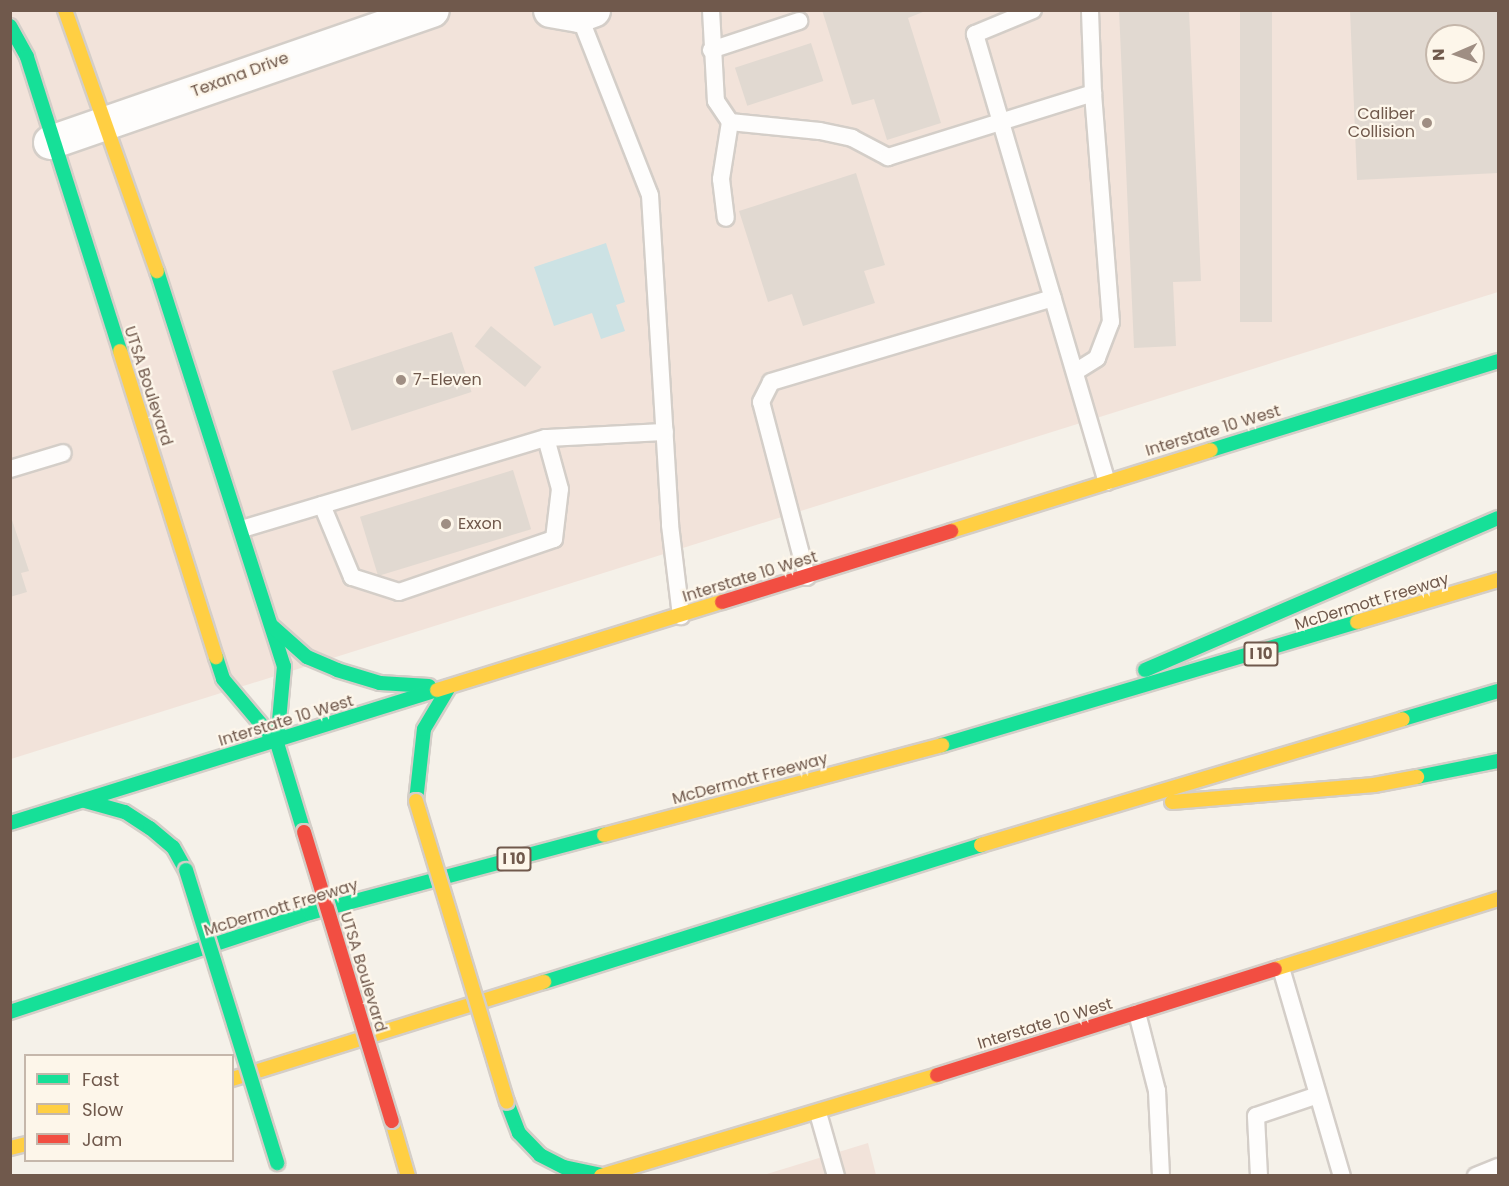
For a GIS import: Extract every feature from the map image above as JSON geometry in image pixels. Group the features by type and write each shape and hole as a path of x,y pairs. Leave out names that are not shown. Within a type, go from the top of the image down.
{"main road":[{"name":"UTSA Boulevard","path":"65,10 107,123 242,529 284,666 277,743 408,1176"},
{"name":"UTSA Boulevard","path":"10,26 27,57 50,142 223,679 277,743"},
{"name":"Interstate 10 West","path":"10,823 277,743 449,687 1498,361"},
{"path":"1023,723 1498,518"},
{"name":"McDermott Freeway","path":"10,1012 310,914 1023,723 1498,580"},
{"path":"271,625 307,657 337,670 380,683 449,687 418,751 416,801 507,1102 519,1133 540,1155 564,1167 602,1175"},
{"path":"234,1078 1101,808 1498,691"},
{"path":"1101,808 1374,785 1498,761"},
{"path":"85,801 125,812 150,828 173,847 186,870 277,1169"},
{"name":"Interstate 10 West","path":"602,1175 818,1113 1498,900"}],"street":[{"name":"Texana Drive","path":"50,142 432,10"}],"lane":[{"path":"711,10 711,50 716,101 730,122 721,179 726,218"},
{"path":"1033,10 975,34 1107,482"},
{"path":"1075,372 1097,358 1111,322 1090,10"},
{"path":"574,12 650,195 665,432 681,616"},
{"path":"711,50 799,21"},
{"path":"730,122 820,131 852,138 888,157 1001,119 1094,93"},
{"path":"807,577 761,402 771,382 1053,298"},
{"path":"242,529 546,438 665,432"},
{"path":"322,505 352,578 399,592 554,539 560,489 546,438"},
{"path":"10,468 63,453"},
{"path":"1281,968 1342,1176"},
{"path":"1137,1013 1157,1091 1161,1176"},
{"path":"1259,1176 1256,1116 1318,1095"},
{"path":"818,1113 836,1176"},
{"path":"1476,1176 1498,1167"}],"shaded area":[{"path":"11,11 1498,11 1498,292 11,759"},
{"path":"606,243 625,302 616,305 625,331 601,339 592,313 554,326 534,267"},
{"path":"868,1143 876,1175 760,1176"}],"building":[{"path":"822,10 928,10 908,18 941,123 887,140 874,99 852,105"},
{"path":"1119,10 1189,10 1201,281 1173,282 1176,346 1134,348"},
{"path":"1240,10 1272,10 1272,322 1240,322"},
{"name":"Caliber Collision","path":"1350,10 1498,10 1498,173 1357,180"},
{"path":"811,43 823,81 747,106 735,68"},
{"path":"856,173 885,265 864,271 875,303 803,326 792,294 768,302 739,211"},
{"path":"491,326 542,367 525,387 475,346"},
{"name":"7-Eleven","path":"452,332 471,392 352,431 332,371"},
{"name":"Exxon","path":"513,470 531,529 378,576 360,517"},
{"path":"10,514 29,571 21,573 27,592 10,597"}],"traffic: fast":[{"path":"10,26 27,57 120,351"},
{"path":"157,271 284,666 277,743 304,832"},
{"path":"1211,450 1498,361"},
{"path":"1145,670 1498,518"},
{"path":"942,745 1357,622"},
{"path":"272,626 307,657 337,670 380,683 429,686"},
{"path":"216,657 223,679 277,743"},
{"path":"416,801 424,729 449,687"},
{"path":"10,823 437,690"},
{"path":"1403,719 1498,691"},
{"path":"1417,777 1498,761"},
{"path":"85,801 125,812 150,828 173,847 186,870"},
{"path":"10,1012 310,913 604,835"},
{"path":"544,982 981,845"},
{"path":"186,870 277,1163"},
{"path":"507,1102 519,1133 540,1155 564,1167 603,1175"}],"traffic: slow":[{"path":"65,10 157,271"},
{"path":"120,351 216,657"},
{"path":"951,531 1211,450"},
{"path":"1357,622 1498,580"},
{"path":"437,690 722,602"},
{"path":"981,845 1403,719"},
{"path":"604,835 942,745"},
{"path":"1172,802 1374,785 1417,777"},
{"path":"416,801 507,1102"},
{"path":"1275,969 1498,899"},
{"path":"234,1078 544,982"},
{"path":"601,1176 937,1075"},
{"path":"392,1121 408,1176"},
{"path":"10,1148 24,1144"}],"traffic: jam":[{"path":"722,602 951,531"},
{"path":"304,832 392,1121"},
{"path":"937,1075 1275,969"}],"place":[{"name":"Caliber Collision","path":"1427,123"},
{"name":"7-Eleven","path":"401,380"},
{"name":"Exxon","path":"446,524"}]}
